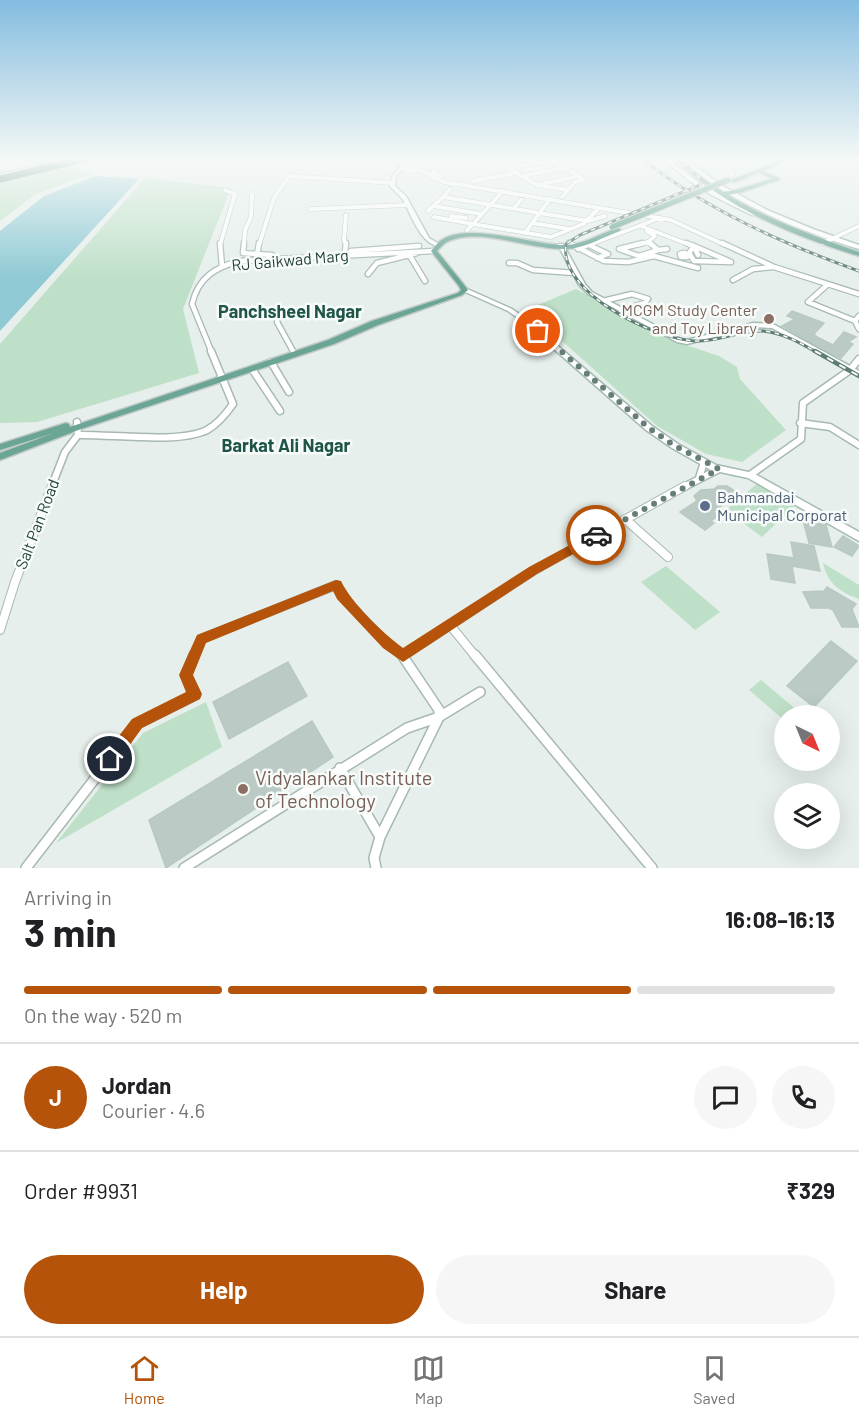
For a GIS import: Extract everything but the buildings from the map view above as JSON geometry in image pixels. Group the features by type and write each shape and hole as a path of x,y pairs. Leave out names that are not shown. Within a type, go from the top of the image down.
{"main road":[{"path":"404,199 427,239 465,290 510,310 524,320 649,428 704,462 719,469 750,475 859,537"},
{"path":"435,248 473,233 570,246 687,199"},
{"path":"731,199 773,221 859,252"},
{"path":"570,246 575,273 584,288 603,301 672,338 687,342 753,325 773,326 859,374"},
{"path":"223,377 252,369 460,294 465,290"},
{"path":"0,457 326,339 338,338"},
{"path":"0,447 78,428"}],"street":[{"path":"222,266 219,258 234,199"},
{"path":"252,199 251,217 245,230 243,253 257,257 419,249"},
{"path":"257,257 259,242 267,225 270,205 274,199"},
{"path":"428,211 441,199"},
{"path":"455,199 588,221"},
{"path":"467,230 494,199"},
{"path":"542,199 660,218 681,224 774,267 859,294"},
{"path":"457,210 466,200"},
{"path":"514,208 521,200"},
{"path":"525,233 550,200"},
{"path":"310,209 408,205"},
{"path":"433,206 481,214"},
{"path":"564,217 570,208"},
{"path":"588,221 597,210"},
{"path":"345,251 347,246 344,240 346,215"},
{"path":"451,216 551,237 605,216"},
{"path":"434,217 474,222"},
{"path":"570,246 590,245 660,218"},
{"path":"532,223 570,230"},
{"path":"639,226 657,238 620,248 639,256"},
{"path":"639,226 694,246 727,258 731,262 694,261 688,253 694,246"},
{"path":"828,241 859,226"},
{"path":"648,242 658,250"},
{"path":"570,246 599,258 608,254 590,245"},
{"path":"570,246 604,261 628,262 654,256 678,258 698,268"},
{"path":"694,246 698,255"},
{"name":"RJ Gaikwad Marg","path":"78,428 179,435 200,433 221,420 233,404 192,304 194,289 200,280 222,266 257,257 435,248"},
{"path":"646,248 652,253"},
{"path":"368,274 375,264 410,256 419,249"},
{"path":"612,259 627,261 667,249"},
{"path":"633,250 639,256"},
{"path":"410,256 425,281"},
{"path":"508,263 517,263 533,270 575,273"},
{"path":"733,280 753,269 774,267"},
{"path":"827,285 808,302 857,319 859,328"},
{"path":"603,301 634,293 648,299 645,303 621,310"},
{"path":"279,307 278,322 293,351"},
{"path":"750,475 801,439 802,403 850,370 859,359"},
{"path":"271,362 289,392"},
{"path":"252,369 280,411"},
{"path":"800,423 830,427 859,445"},
{"name":"Salt Pan Road","path":"0,630 15,582 64,452 78,428"},
{"path":"699,478 704,462"},
{"path":"403,656 533,571 719,469"},
{"path":"625,519 668,557"},
{"path":"26,868 137,724 195,694 186,675 201,639 336,585 341,595 387,644 403,656 437,705 439,717 381,837 374,858 376,868"},
{"path":"450,625 652,868"},
{"path":"184,868 340,768 407,729 439,717 480,692"},
{"path":"340,768 381,837"}],"green space":[{"path":"0,199 29,199 0,221"},
{"path":"127,199 227,199 183,309 199,373 37,422 0,423 0,344"},
{"path":"576,289 671,340 719,356 737,367 740,379 786,430 742,462 706,454 657,426 561,340 521,312"},
{"path":"758,483 796,504 762,537 728,512 728,508"},
{"path":"823,563 859,585 859,599 846,594 831,582"},
{"path":"666,566 720,612 695,630 641,582"},
{"path":"761,680 791,705 774,705 774,711 749,690"},
{"path":"206,702 222,747 56,843 143,733"}],"water":[{"path":"41,199 121,199 0,331 0,231"}],"railway":[{"path":"668,199 580,235 566,244 568,262 577,280 612,310 657,332 678,338 704,341 746,332 763,331 785,336 818,353"},
{"path":"700,199 773,237 859,271"},
{"path":"815,351 859,376"}],"way so far":[{"path":"538,331 649,428 675,446 719,469 596,535"}],"place":[{"name":"MCGM Study Center and Toy Library","path":"769,319"},
{"name":"Bahmandai Municipal Corporat","path":"705,506"},
{"name":"Vidyalankar Institute of Technology","path":"243,789"}],"district":[{"name":"Panchsheel Nagar","path":"290,312"},
{"name":"Barkat Ali Nagar","path":"286,446"}],"route":[{"path":"110,759 137,724 195,694 186,675 201,639 336,585 341,595 387,644 403,656 533,571 596,535"}]}
